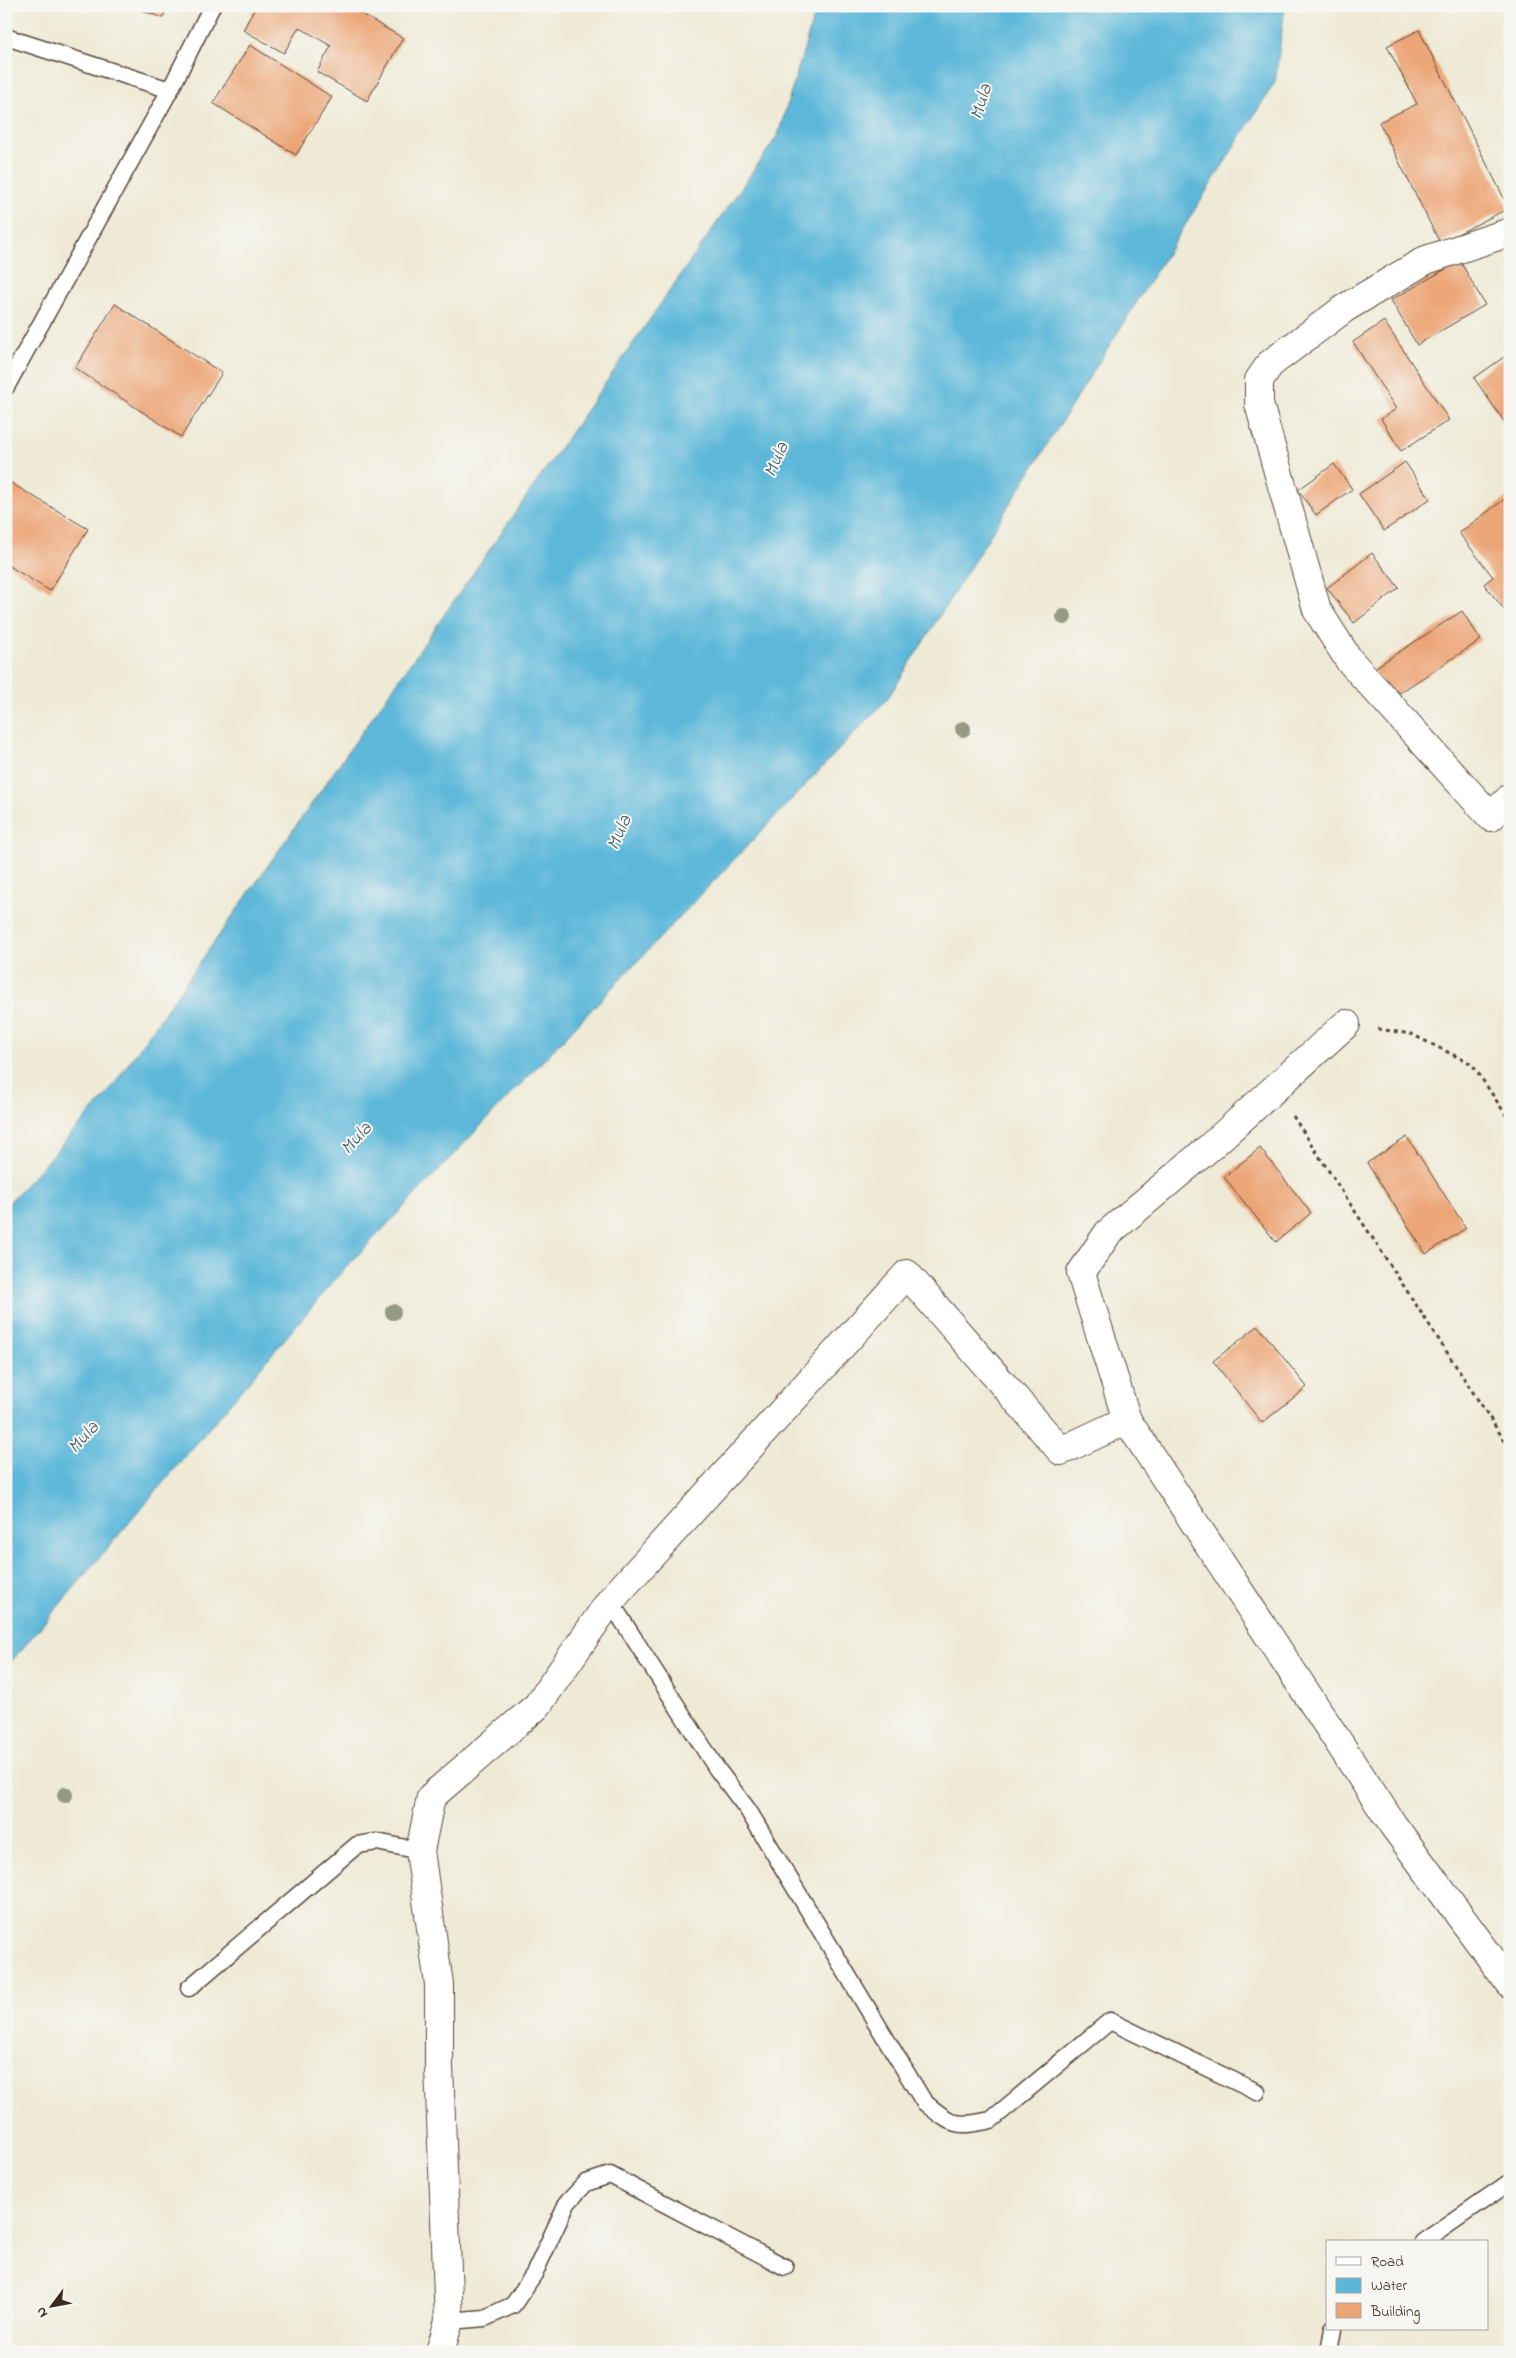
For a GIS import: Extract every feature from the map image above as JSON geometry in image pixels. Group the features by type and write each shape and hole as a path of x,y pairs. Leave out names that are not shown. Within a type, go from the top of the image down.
{"street":[{"path":"1510,232 1426,260 1345,308 1270,364 1259,380 1259,404 1317,610 1330,633 1349,660 1491,817 1510,798"},
{"path":"1346,1024 1210,1147 1108,1233 1081,1273 1127,1420 1393,1824 1510,1984"},
{"path":"440,2352 449,2321 439,2067 439,1984 420,1851 431,1796 537,1706 610,1601 907,1274 1061,1452 1127,1420"}],"lane":[{"path":"6,387 170,90 212,6"},
{"path":"6,36 170,90"},
{"path":"610,1601 717,1769 748,1810 924,2102 950,2123 969,2125 990,2120 1110,2021 1257,2092"},
{"path":"189,1988 357,1845 377,1842 420,1851"},
{"path":"449,2321 485,2318 513,2305 534,2274 566,2203 586,2183 610,2175 785,2268"},
{"path":"1426,2240 1510,2182"},
{"path":"1329,2352 1333,2330"}],"path":[{"path":"1346,1024 1411,1034 1472,1064 1510,1121"},
{"path":"1275,1088 1510,1449"}],"water":[{"name":"Mula","path":"817,6 1285,6 1275,82 888,698 339,1275 6,1668 6,1206 105,1097 412,661 778,135"}],"building":[{"path":"130,6 167,6 163,18"},
{"path":"256,6 347,6 403,38 367,101 317,72 331,46 299,27 284,53 243,30"},
{"path":"1419,30 1509,208 1440,243 1379,122 1417,104 1387,46"},
{"path":"250,45 332,97 296,155 213,103"},
{"path":"1460,261 1485,305 1417,345 1391,300"},
{"path":"115,304 222,373 181,437 75,368"},
{"path":"1384,321 1449,420 1401,451 1381,419 1396,409 1353,342"},
{"path":"1510,353 1510,430 1474,378"},
{"path":"1405,462 1430,499 1384,531 1359,494"},
{"path":"1334,464 1352,489 1316,515 1298,490"},
{"path":"6,480 88,529 50,591 6,564"},
{"path":"1510,495 1510,617 1484,584 1493,577 1459,533"},
{"path":"1372,553 1399,588 1354,623 1327,588"},
{"path":"1462,611 1481,640 1393,697 1373,669"},
{"path":"1407,1137 1466,1228 1426,1254 1367,1163"},
{"path":"1260,1148 1311,1213 1276,1242 1224,1177"},
{"path":"1258,1326 1307,1387 1262,1423 1213,1361"}]}
